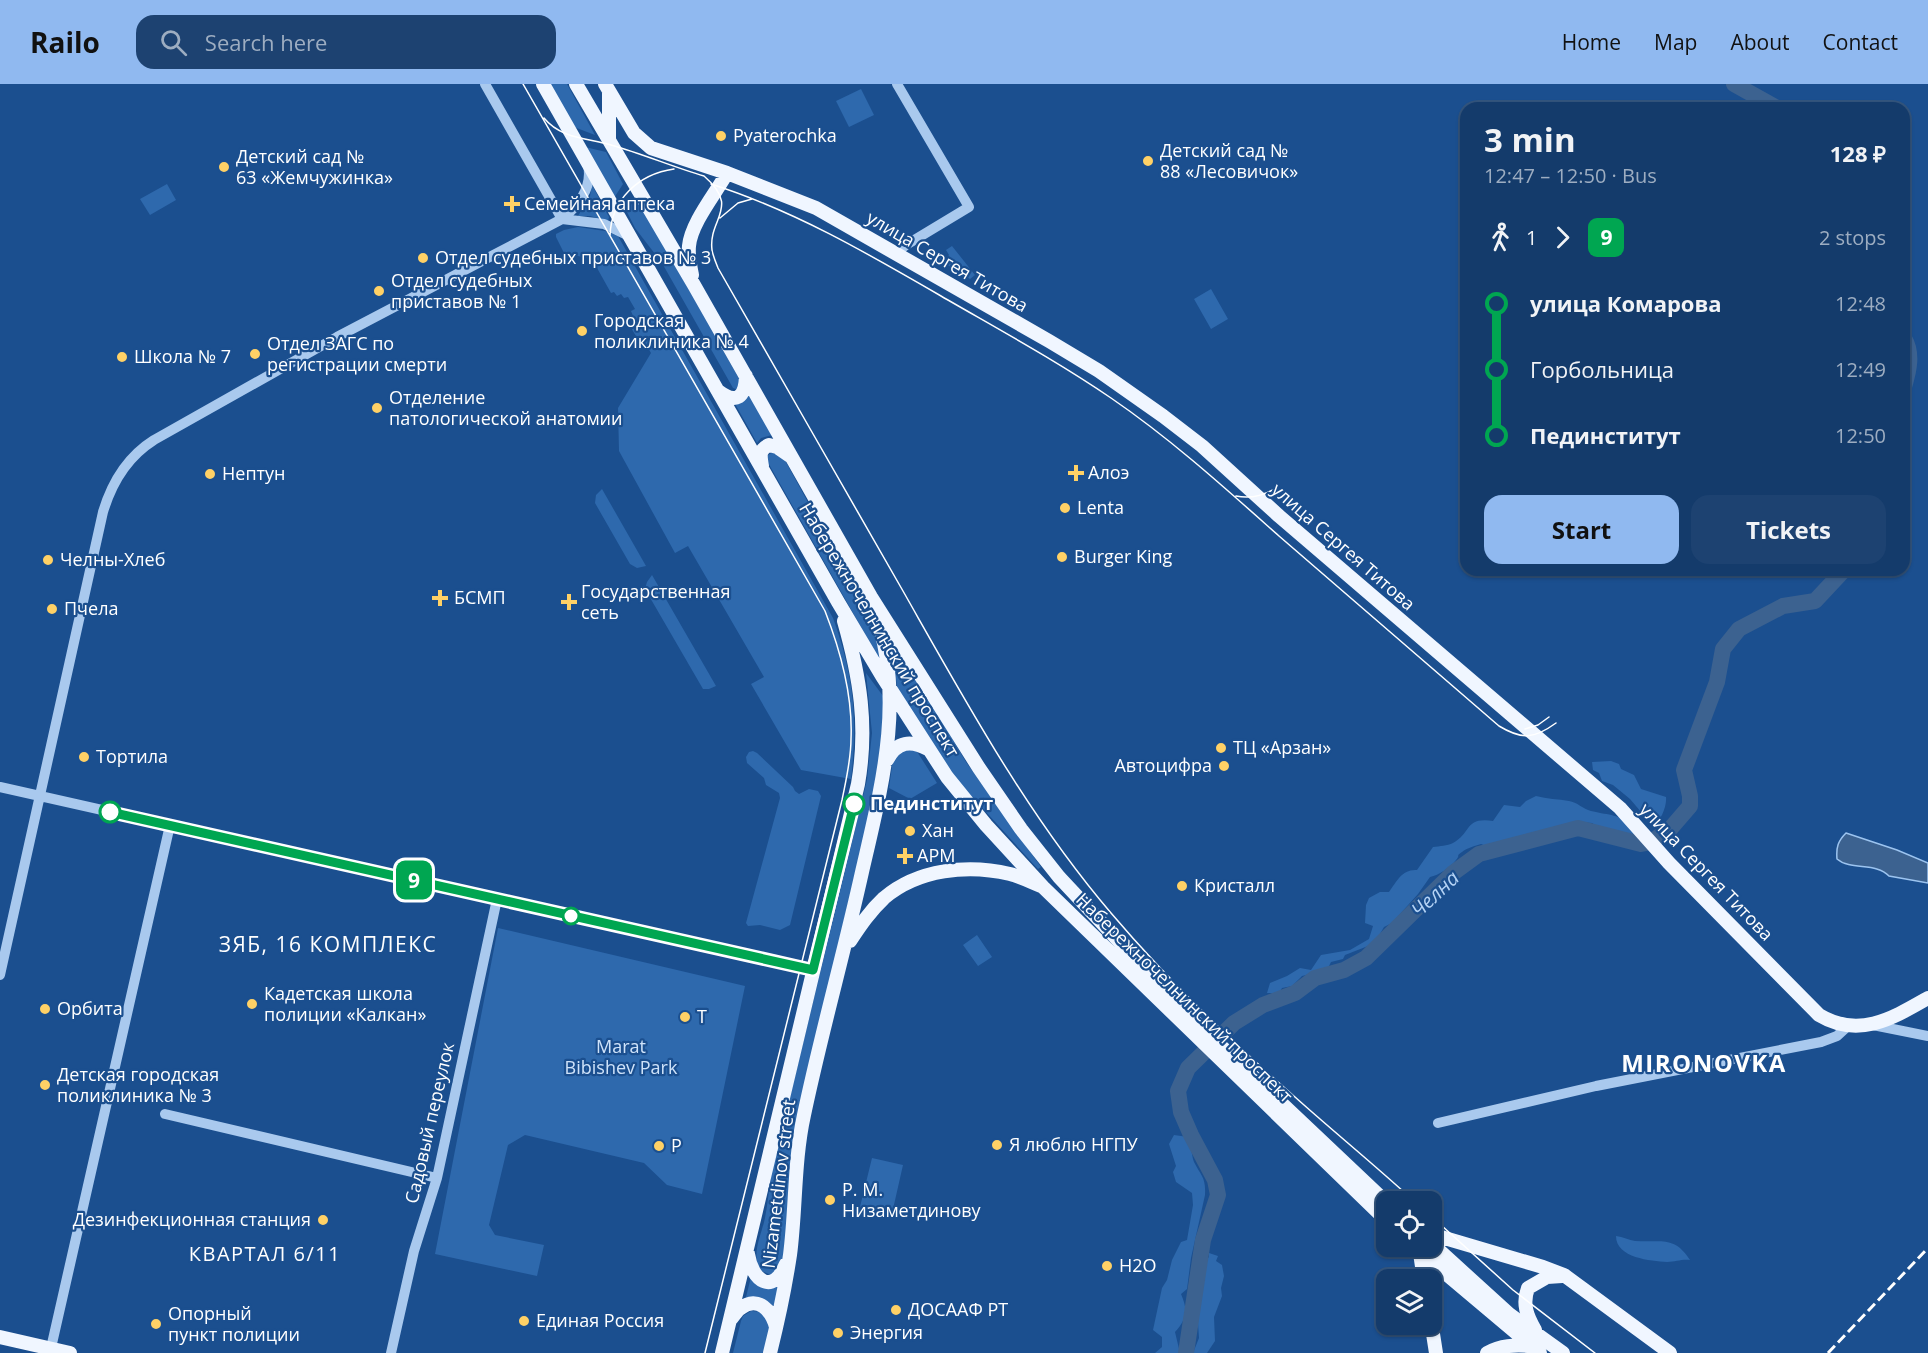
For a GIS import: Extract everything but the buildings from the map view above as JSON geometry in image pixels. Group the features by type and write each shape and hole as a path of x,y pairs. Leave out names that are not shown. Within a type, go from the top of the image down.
{"main road":[{"name":"Набережночелнинский проспект","path":"543,84 838,602 928,749 960,795 1043,887 1258,1089 1376,1210"},
{"name":"Набережночелнинский проспект","path":"576,84 694,285 871,597 979,768 1021,829 1059,877 1185,1019"},
{"path":"607,87 609,142"},
{"name":"улица Сергея Титова","path":"607,87 634,133 651,148 728,174 816,208 1049,341 1099,371 1163,416 1202,446 1279,516 1620,808 1669,863 1810,1007 1829,1021 1871,1025"},
{"path":"694,285 688,255 689,243 699,219 728,174"},
{"path":"718,391 727,398 741,396 746,390 746,376"},
{"path":"764,471 760,454 763,448 769,445 777,447 792,457"},
{"name":"Nizametdinov street","path":"770,1353 790,1255 803,1118 845,948 886,762 890,722 890,688 885,646 871,597"},
{"name":"Nizametdinov street","path":"722,1353 863,759 862,699 855,658 838,602"},
{"path":"886,762 891,752 902,744 918,744 928,749"},
{"path":"845,948 869,914 885,898 916,879 933,873 966,869 1011,874 1043,887"},
{"path":"1871,1025 1890,1020 1928,998"},
{"name":"Набережночелнинский проспект","path":"1258,1089 1376,1193"},
{"path":"1442,1237 1564,1275 1670,1353"},
{"path":"747,1249 750,1267 755,1276 763,1281 772,1281 781,1276 790,1255"},
{"path":"1442,1253 1509,1314 1536,1344"},
{"path":"1425,1257 1536,1344 1563,1353"},
{"path":"1536,1344 1524,1300 1528,1288 1536,1281 1547,1277 1564,1275"},
{"path":"730,1321 740,1308 748,1304 757,1304 766,1307 773,1316 776,1329"},
{"path":"1433,1335 1436,1353"},
{"path":"0,1337 70,1353"},
{"path":"1486,1353 1495,1348 1536,1344"}],"street":[{"path":"485,84 561,219"},
{"path":"895,254 969,207 897,84"},
{"path":"0,975 103,512 113,483 129,460 154,440 328,342 561,219 574,209 588,184 587,162"},
{"path":"561,219 604,224 629,236"},
{"path":"0,787 813,970"},
{"path":"51,1348 170,825"},
{"name":"Садовый переулок","path":"392,1353 414,1251 437,1178 497,899"},
{"path":"1438,1123 1596,1086 1821,1042 1837,1036 1850,1024"},
{"path":"1871,1025 1928,1036"},
{"path":"165,1114 437,1178"}],"green space":[{"path":"549,84 567,84 595,135 574,127"},
{"path":"861,89 874,115 849,127 836,101"},
{"path":"585,147 606,152 623,184 614,198"},
{"path":"167,184 176,200 150,215 140,199"},
{"path":"592,185 609,217 608,221 590,216 578,216 590,196"},
{"path":"636,196 742,384 738,390 733,388 662,263 635,228 627,212"},
{"path":"578,227 605,231 618,236 833,618 850,679 854,717 851,779 801,770 751,684 764,677 688,546 675,553 619,451 618,408 651,353 647,346 643,348 630,326 633,324 630,319 633,316 631,311 635,309 628,297 624,298 621,294 617,296 614,292 611,293 592,259 564,253 556,234"},
{"path":"952,246 975,275 970,279 926,252 929,249 935,250 943,256 944,261 949,255 946,250"},
{"path":"1211,289 1228,319 1211,329 1194,299"},
{"path":"748,394 772,435 761,438 757,443 734,402"},
{"path":"774,451 781,453 869,614 883,666 766,459"},
{"path":"602,489 646,566 637,568 630,564 595,503 596,495"},
{"path":"652,575 716,686 703,689 645,589"},
{"path":"889,633 966,762 1041,867 1038,869 955,778 898,692"},
{"path":"866,673 886,700 881,763 800,1107 784,1262 771,1275 759,1270 757,1250 765,1218 772,1171 867,780 872,733"},
{"path":"900,750 916,750 937,783 910,799 889,788 893,759"},
{"path":"753,751 799,794 809,789 818,791 821,796 790,925 780,930 760,925 748,926 746,923 780,798 779,793 766,785 764,778 747,763 746,757 749,752"},
{"path":"1611,761 1634,775 1641,789 1666,797 1663,813 1653,826 1630,799 1613,785 1602,781 1599,773 1593,770 1592,762"},
{"path":"1536,796 1572,802 1588,810 1618,817 1635,827 1634,835 1599,828 1592,823 1579,822 1523,835 1489,847 1481,844 1469,848 1459,855 1448,868 1430,877 1392,923 1384,927 1377,939 1368,946 1345,955 1343,959 1331,962 1327,970 1302,976 1292,986 1282,988 1279,993 1267,993 1270,983 1300,968 1311,970 1321,955 1350,950 1369,939 1373,926 1365,923 1366,905 1369,898 1380,892 1389,892 1407,871 1417,870 1433,847 1453,843 1477,821 1493,821 1504,805 1520,807"},
{"name":"Marat Bibishev Park","path":"498,928 745,986 702,1194 667,1185 644,1163 525,1135 508,1145 489,1225 495,1235 544,1245 537,1276 435,1254"},
{"path":"977,935 992,957 978,966 963,945"},
{"path":"1174,1135 1188,1137 1194,1162 1204,1180 1205,1195 1191,1258 1187,1289 1181,1294 1185,1314 1175,1332 1180,1353 1155,1353 1162,1347 1162,1337 1153,1330 1162,1288 1181,1242 1187,1240 1193,1205 1192,1193 1176,1182 1173,1172 1176,1166 1169,1144"},
{"path":"872,1158 903,1165 891,1218 859,1211"},
{"path":"1616,1236 1635,1241 1666,1242 1678,1247 1690,1260 1667,1262 1636,1257 1622,1249"},
{"path":"1209,1253 1218,1256 1216,1261 1222,1265 1224,1276 1222,1296 1214,1317 1215,1341 1207,1353 1193,1353 1199,1338 1197,1309 1203,1263 1209,1257"},
{"path":"751,1277 770,1287 780,1285 777,1308 762,1300 745,1301"},
{"path":"751,1311 762,1312 771,1323 766,1353 733,1353 743,1316"}],"shaded area":[{"path":"1846,833 1928,863 1928,883 1889,876 1877,869 1843,863 1837,859 1837,851 1839,842"}],"waterway":[{"name":"Челна","path":"1734,84 1766,102"},
{"name":"Челна","path":"1186,1353 1203,1240 1218,1195 1215,1180 1181,1112 1178,1091 1188,1068 1234,1023 1263,1005 1295,993 1315,978 1344,970 1366,958 1453,873 1479,854 1578,828 1641,844 1651,842 1671,828 1690,806 1684,770 1717,682 1723,649 1739,629 1783,606 1815,601 1838,576"}],"tram line":[{"path":"523,84 825,611 841,658 848,690 851,747 842,800 705,1353"},
{"path":"544,118 558,130 567,134 623,149 704,176 715,187 722,205 712,239 712,252 718,268 975,716 1025,798 1081,876 1154,962 1223,1031 1403,1191"},
{"path":"610,236 616,211 629,190 649,176 674,169"},
{"path":"711,184 771,206 857,249 1091,384 1155,430 1197,464 1499,726 1515,734 1528,736 1541,732 1556,723"},
{"path":"720,218 738,203 752,199"},
{"path":"1236,496 1257,496 1276,488"},
{"path":"1525,729 1538,725 1549,717"},
{"path":"1442,1226 1513,1290 1595,1353"}],"railway":[{"path":"1828,1353 1928,1248"}],"bus line":[{"name":"9","path":"110,812 813,970 854,804"}],"place":[{"name":"Pyaterochka","path":"721,136"},
{"name":"Детский сад № 88 «Лесовичок»","path":"1148,161"},
{"name":"Детский сад № 63 «Жемчужинка»","path":"224,167"},
{"name":"Семейная аптека","path":"512,204"},
{"name":"Отдел судебных приставов № 3","path":"423,258"},
{"name":"Отдел судебных приставов № 1","path":"379,291"},
{"name":"Городская поликлиника № 4","path":"582,331"},
{"name":"Отдел ЗАГС по регистрации смерти","path":"255,354"},
{"name":"Школа № 7","path":"122,357"},
{"name":"Отделение патологической анатомии","path":"377,408"},
{"name":"Алоэ","path":"1076,473"},
{"name":"Нептун","path":"210,474"},
{"name":"Lenta","path":"1065,508"},
{"name":"Burger King","path":"1062,557"},
{"name":"Челны-Хлеб","path":"48,560"},
{"name":"БСМП","path":"440,598"},
{"name":"Государственная сеть","path":"569,602"},
{"name":"Пчела","path":"52,609"},
{"name":"ТЦ «Арзан»","path":"1221,748"},
{"name":"Тортила","path":"84,757"},
{"name":"Автоцифра","path":"1224,766"},
{"name":"Пединститут","path":"854,804"},
{"name":"Хан","path":"910,831"},
{"name":"АРМ","path":"905,856"},
{"name":"Кристалл","path":"1182,886"},
{"name":"Кадетская школа полиции «Калкан»","path":"252,1004"},
{"name":"Орбита","path":"45,1009"},
{"name":"Т","path":"685,1017"},
{"name":"Детская городская поликлиника № 3","path":"45,1085"},
{"name":"Я люблю НГПУ","path":"997,1145"},
{"name":"Р","path":"659,1146"},
{"name":"Р. М. Низаметдинову","path":"830,1200"},
{"name":"Дезинфекционная станция","path":"323,1220"},
{"name":"H2O","path":"1107,1266"},
{"name":"ДОСААФ РТ","path":"896,1310"},
{"name":"Единая Россия","path":"524,1321"},
{"name":"Опорный пункт полиции","path":"156,1324"},
{"name":"Энергия","path":"838,1333"}],"district":[{"name":"ЗЯБ, 16 КОМПЛЕКС","path":"328,945"},
{"name":"MIRONOVKA","path":"1704,1064"},
{"name":"КВАРТАЛ 6/11","path":"265,1254"}]}
